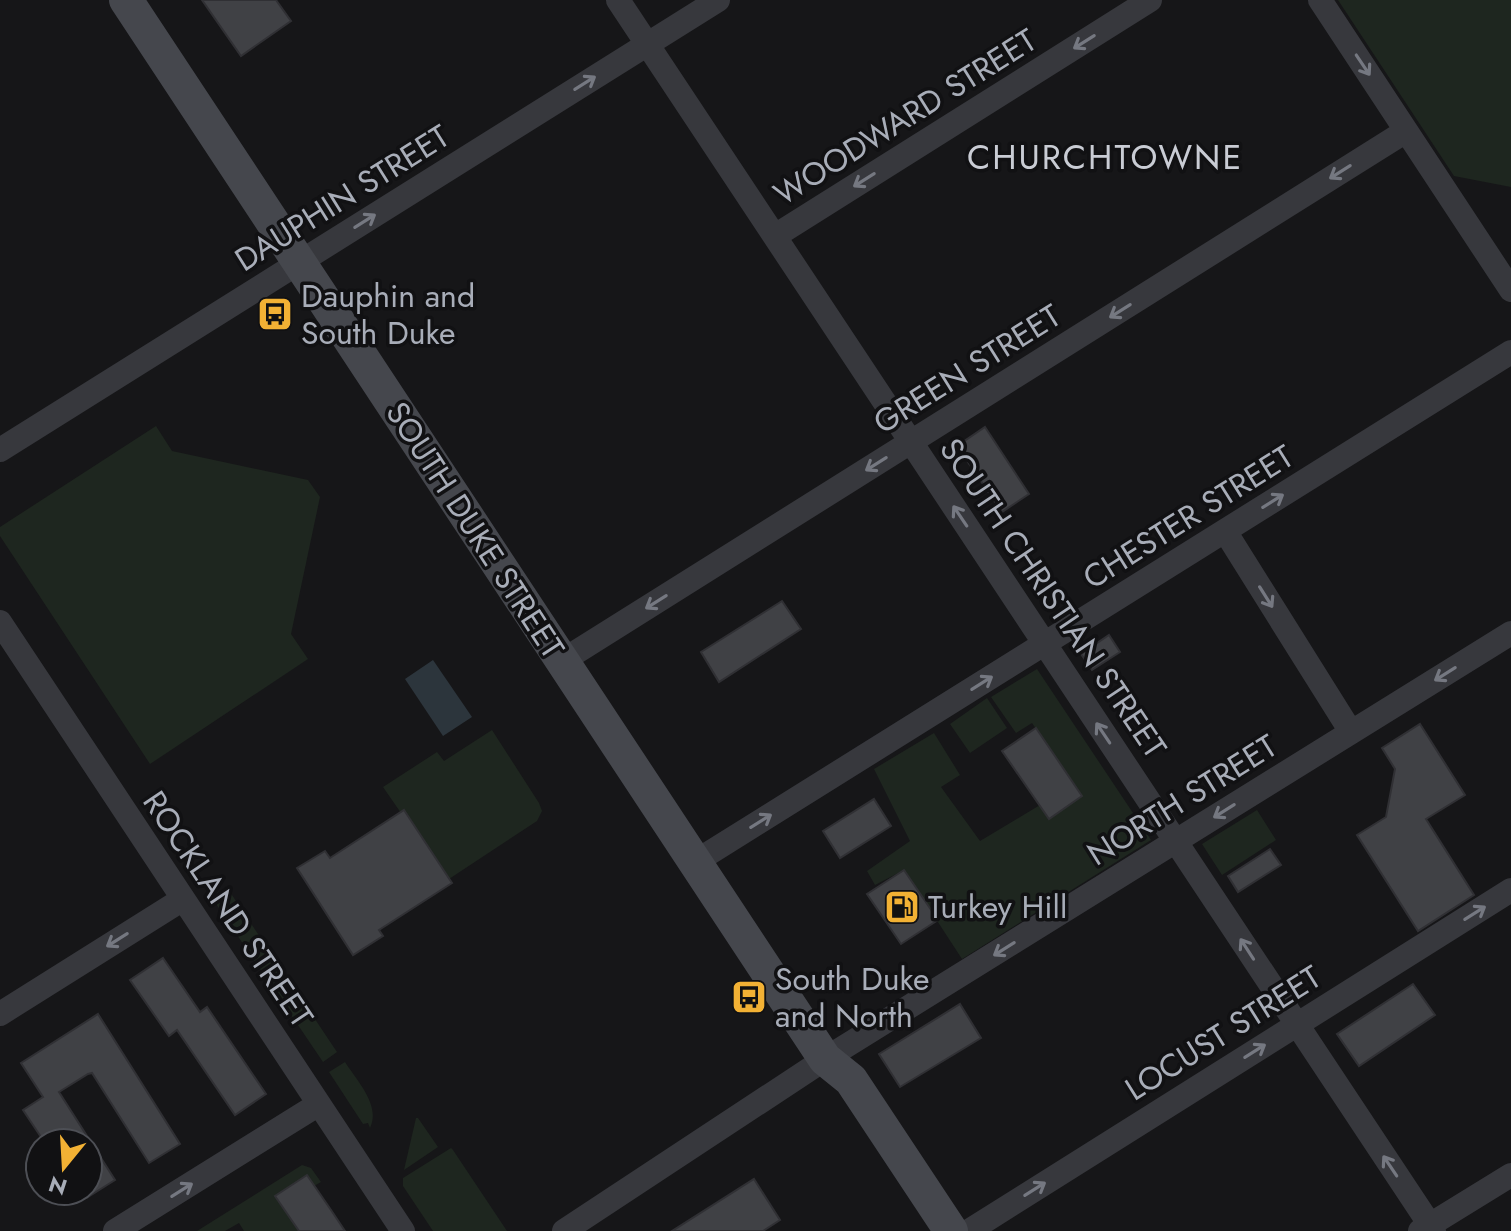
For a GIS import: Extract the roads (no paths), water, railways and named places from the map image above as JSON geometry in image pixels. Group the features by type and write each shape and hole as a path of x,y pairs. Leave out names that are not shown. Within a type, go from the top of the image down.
{"main road":[{"name":"SOUTH DUKE STREET","path":"126,0 825,1059 851,1080 951,1231"},
{"name":"SOUTH DUKE STREET","path":"825,1059 833,1091 925,1231"}],"street":[{"name":"SOUTH CHRISTIAN STREET","path":"618,0 1176,841 1428,1229"},
{"name":"DAUPHIN STREET","path":"0,450 718,0"},
{"name":"WOODWARD STREET","path":"775,236 1150,0"},
{"path":"1320,0 1511,290"},
{"name":"GREEN STREET","path":"562,661 1406,131"},
{"name":"CHESTER STREET","path":"695,862 1511,352"},
{"path":"1225,531 1351,732"},
{"name":"ROCKLAND STREET","path":"0,622 403,1231"},
{"name":"NORTH STREET","path":"564,1231 825,1059 1511,633"},
{"name":"LOCUST STREET","path":"969,1231 1511,890"},
{"path":"0,1014 183,899"},
{"path":"115,1231 319,1104"},
{"path":"1428,1229 1511,1175"}],"place":[{"name":"Dauphin and South Duke","path":"275,314"},
{"name":"Turkey Hill","path":"902,907"},
{"name":"South Duke and North","path":"749,997"}],"district":[{"name":"CHURCHTOWNE","path":"1105,157"}]}
